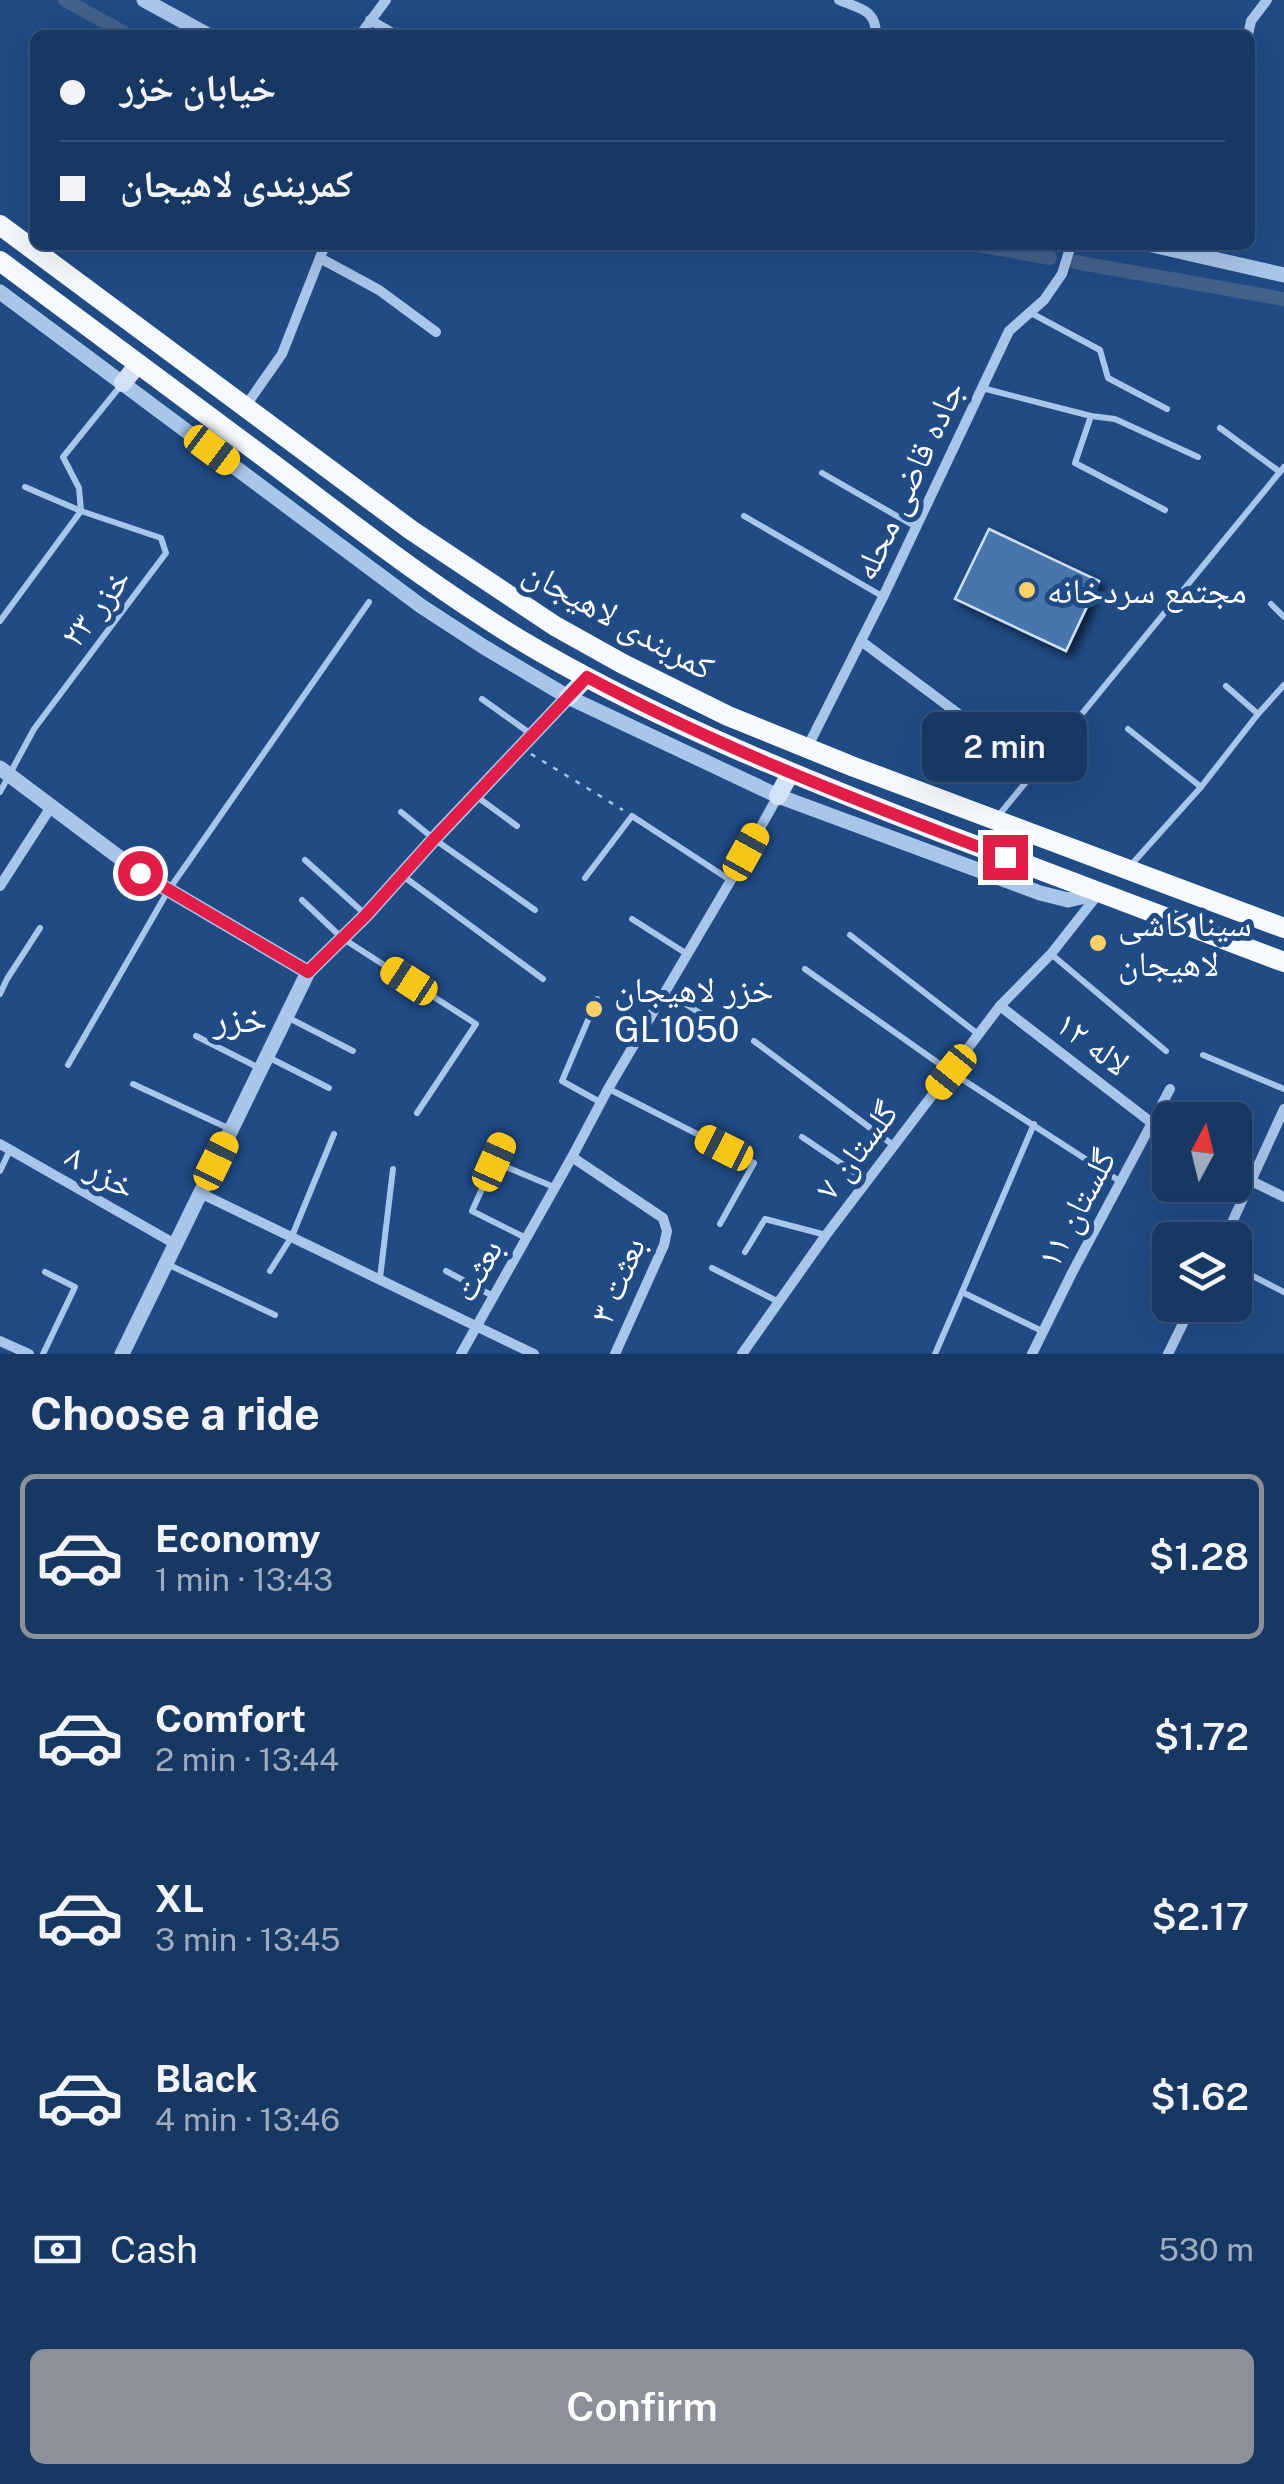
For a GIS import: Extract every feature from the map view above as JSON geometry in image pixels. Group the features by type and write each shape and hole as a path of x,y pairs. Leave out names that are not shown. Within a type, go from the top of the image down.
{"highway":[{"name":"کمربندی لاهیجان","path":"0,225 30,247"},
{"name":"کمربندی لاهیجان","path":"34,250 411,530 555,626 623,664 728,716 807,748 1284,928"},
{"name":"کمربندی لاهیجان","path":"0,261 391,553 539,651 790,774 1284,962"},
{"path":"1226,940 1238,910"}],"main road":[{"path":"123,383 138,364"},
{"path":"568,697 587,677"},
{"path":"778,796 790,774"}],"street":[{"path":"144,0 199,30"},
{"path":"363,30 386,0"},
{"path":"839,0 873,16 875,30"},
{"path":"1249,30 1267,0"},
{"path":"370,20 387,30"},
{"path":"245,407 282,354 323,250"},
{"name":"جاده قاضی محله","path":"807,748 1010,330 1044,300 1062,274 1069,250"},
{"path":"1175,250 1284,274"},
{"path":"320,258 379,290 436,332"},
{"path":"0,292 421,606 568,697 778,796 1040,892 1068,900 1099,894"},
{"path":"861,641 1035,770"},
{"path":"122,1354 308,972 568,697"},
{"path":"5,772 168,891 308,972"},
{"name":"بعثت","path":"461,1354 600,1102 778,796"},
{"path":"0,886 50,807"},
{"name":"گلستان ۷","path":"742,1354 866,1180 978,1034 1099,894"},
{"name":"لاله ۱۲","path":"1000,1006 1152,1123"},
{"name":"گلستان ۱۱","path":"1163,1102 1170,1090"},
{"path":"1252,1181 1284,1109"},
{"name":"گلستان ۱۱","path":"1032,1354 1152,1123"},
{"name":"خزر ۸","path":"5,1147 175,1244"},
{"name":"بعثت ۳","path":"572,1157 663,1218 667,1232 614,1354"},
{"path":"1252,1183 1284,1197"},
{"path":"200,1192 534,1354"},
{"path":"1168,1354 1184,1322"},
{"path":"0,1341 29,1354"}],"lane":[{"path":"1030,312 1100,350 1108,378 1167,410"},
{"path":"0,621 81,511 79,488 63,458 123,383"},
{"path":"982,388 1115,419 1198,457"},
{"path":"1091,416 1075,463 1165,510"},
{"path":"995,820 1282,469 1220,428"},
{"path":"822,473 916,527"},
{"path":"25,487 81,511"},
{"name":"خزر ۲۳","path":"5,772 166,553 161,538 81,511"},
{"path":"744,516 884,596"},
{"path":"68,1065 168,891 370,602"},
{"path":"1272,604 1284,617"},
{"path":"1127,870 1284,685"},
{"path":"1226,686 1258,714"},
{"path":"482,699 532,734"},
{"path":"1128,728 1201,786"},
{"path":"0,792 5,772"},
{"path":"475,795 517,826"},
{"path":"401,812 535,910"},
{"path":"585,878 632,816 731,880"},
{"path":"304,860 366,915"},
{"path":"402,876 543,979"},
{"path":"302,900 342,938 476,1024 417,1114"},
{"path":"632,919 687,954"},
{"path":"0,994 40,928"},
{"path":"850,935 978,1034"},
{"path":"1051,954 1166,1051"},
{"path":"805,968 951,1072 1121,1182"},
{"path":"665,992 708,1018"},
{"path":"598,999 562,1081 600,1102"},
{"path":"286,1016 353,1051"},
{"path":"196,1036 328,1088"},
{"path":"754,1041 893,1145"},
{"path":"1203,1055 1284,1089"},
{"path":"134,1084 231,1130"},
{"path":"608,1089 754,1163 720,1224"},
{"path":"936,1354 1034,1124"},
{"path":"270,1271 292,1236 334,1134"},
{"path":"802,1137 866,1180"},
{"path":"505,1138 472,1211 527,1238"},
{"path":"0,1171 5,1147"},
{"path":"494,1162 555,1188"},
{"path":"380,1280 394,1169"},
{"path":"744,1252 766,1219 826,1235"},
{"path":"166,1263 276,1315"},
{"path":"712,1268 778,1301"},
{"path":"446,1271 494,1296"},
{"path":"42,1354 75,1287 45,1272"},
{"path":"1252,1276 1284,1292"},
{"path":"962,1292 1043,1332"}],"path":[{"path":"520,747 632,816"}],"building":[{"name":"مجتمع سردخانه","path":"989,529 1099,581 1066,651 955,599"}],"waterway":[{"path":"65,0 119,30"},
{"path":"1006,250 1050,258"},
{"path":"1075,262 1284,299"}],"place":[{"name":"مجتمع سردخانه","path":"1027,590"},
{"name":"سینا کاشی لاهیجان","path":"1098,943"},
{"name":"خزر لاهیجان GL1050","path":"594,1009"}],"district":[{"name":"خزر","path":"240,1018"}],"route":[{"path":"140,873 308,972 587,677 790,774 1005,857"}]}
